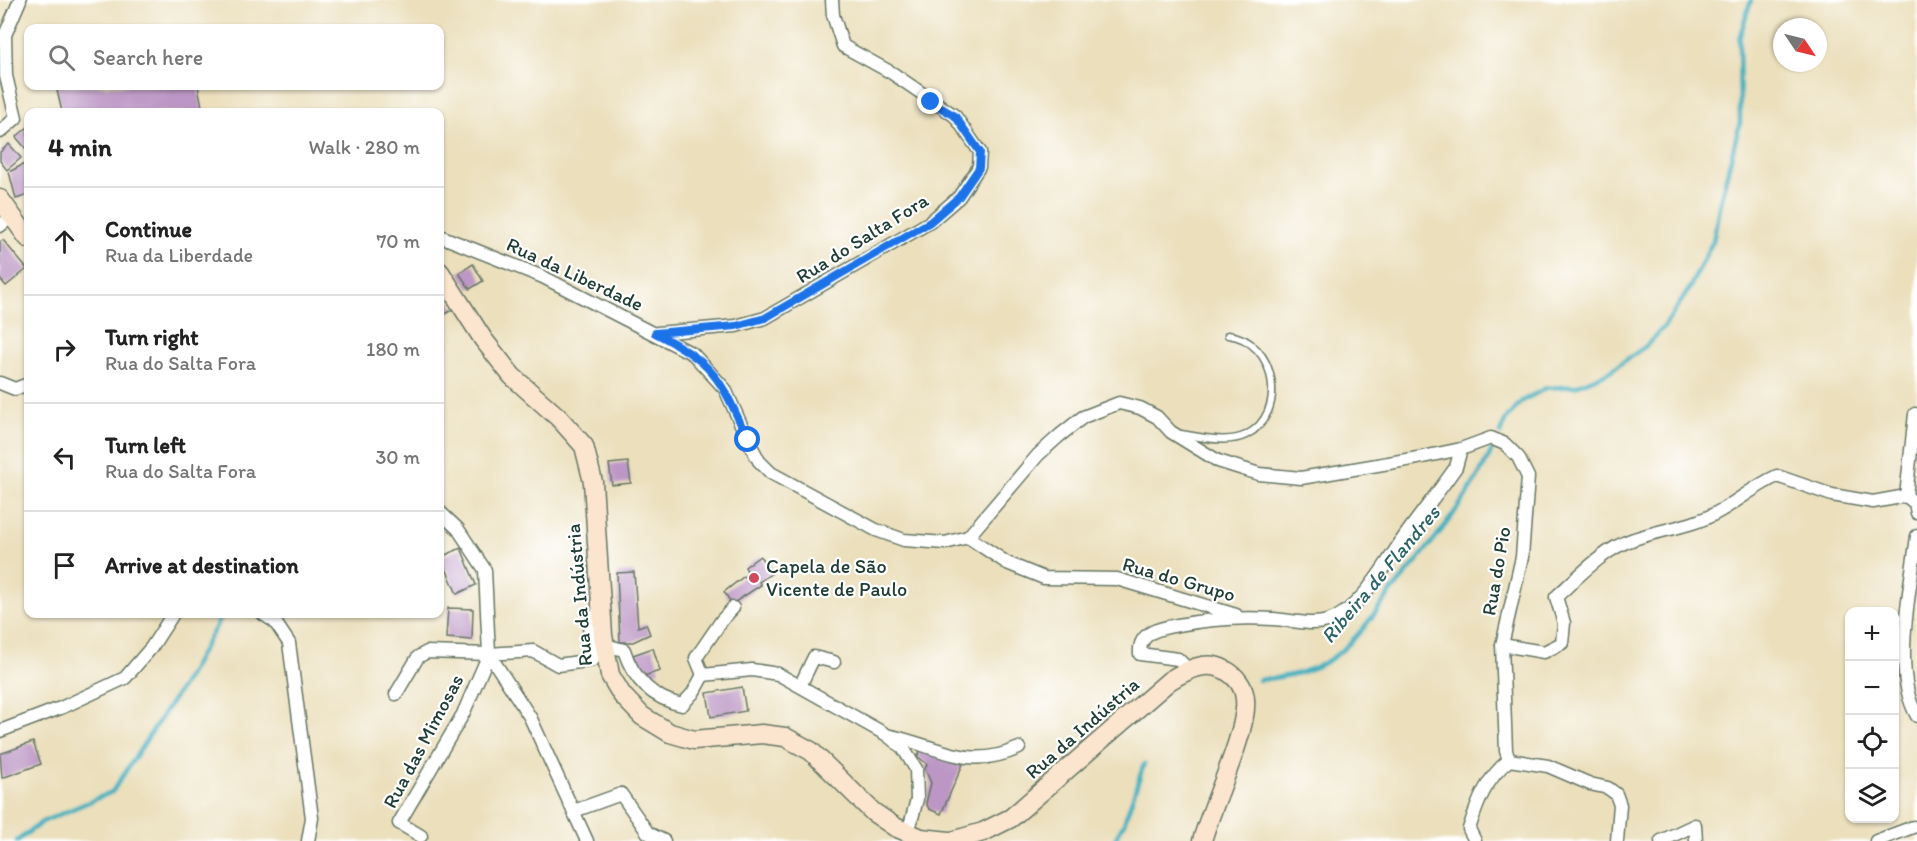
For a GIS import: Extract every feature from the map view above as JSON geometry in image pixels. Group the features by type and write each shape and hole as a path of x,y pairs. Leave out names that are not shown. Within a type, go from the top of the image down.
{"street":[{"path":"0,132 16,118 6,76 5,35 20,0"},
{"name":"Rua do Salta Fora","path":"655,333 736,326 765,318 930,222 959,197 979,168 980,152 955,116 892,74 843,46 833,15 832,0"},
{"path":"0,199 6,221 24,235"},
{"name":"Rua da Liberdade","path":"444,238 543,277 693,354 711,370 725,389 759,461 771,473 876,530 904,540 945,543 968,537"},
{"name":"Rua da Indústria","path":"444,278 483,339 512,376 559,418 585,446 593,482 601,607 610,675 618,689 642,716 670,733 694,741 762,734 785,737 811,751 873,812 921,838 950,841 983,832 1011,818 1169,681 1188,669"},
{"path":"0,383 15,389 24,386"},
{"name":"Rua do Pio","path":"968,537 1038,455 1083,417 1119,403 1140,408 1157,417 1171,432 1218,461 1239,469 1301,478 1461,448 1491,438 1505,444 1518,457 1528,477 1522,556 1502,645 1506,750 1509,760"},
{"path":"1906,496 1915,414"},
{"path":"1202,841 1243,720 1246,700 1240,682 1224,669 1205,665 1188,669 1178,659 1140,654 1139,646 1145,635 1158,628 1208,619 1245,618 1304,623 1329,621 1350,607 1373,582 1456,467 1461,448"},
{"path":"1502,645 1544,652 1562,643 1564,623 1556,597 1609,552 1632,539 1682,527 1718,513 1755,486 1777,476 1842,497 1873,502 1906,496"},
{"path":"1906,496 1914,503 1917,513"},
{"path":"444,516 458,529 486,570 489,654 530,717 587,841"},
{"path":"1917,536 1904,646 1904,682 1908,702 1917,716"},
{"name":"Rua do Grupo","path":"968,537 1007,563 1044,578 1117,579 1245,618"},
{"path":"396,694 418,657 427,652 489,654 532,651 558,665 593,660 589,627 601,607"},
{"path":"703,675 696,658 733,608"},
{"path":"0,731 63,707 125,678 151,648 170,618"},
{"path":"269,618 275,622 289,643 312,818 308,841"},
{"path":"605,645 624,650 631,672 668,702 682,705 693,693 703,675"},
{"name":"Rua das Mimosas","path":"421,836 399,823 463,714 489,654"},
{"path":"801,684 814,657 834,662"},
{"path":"703,675 752,670 778,674 801,684 887,735 903,748 916,769 917,799 908,833"},
{"path":"887,735 918,742 966,759 1001,756 1019,748"},
{"path":"1475,841 1469,829 1478,798 1494,773 1509,760 1548,766 1590,784 1608,788 1616,794 1620,805 1617,841"},
{"path":"574,811 621,794 648,833 664,841"},
{"path":"1661,841 1695,825 1696,841"},
{"path":"1876,841 1913,827"}],"lane":[{"path":"1171,432 1223,438 1245,436 1257,427 1271,406 1273,391 1270,370 1263,359 1245,341 1228,335"}],"building":[{"path":"57,90 199,90 202,108 61,108"},
{"path":"24,130 24,146 16,137"},
{"path":"9,144 21,158 7,170 0,161 0,152"},
{"path":"24,164 24,196 16,199 9,172"},
{"path":"3,240 24,265 24,271 6,286 0,279 0,242"},
{"path":"473,264 483,281 470,289 459,273"},
{"path":"444,294 454,308 444,315"},
{"path":"628,462 631,483 612,485 609,464"},
{"path":"461,548 476,585 457,594 444,564 444,556"},
{"name":"Capela de São Vicente de Paulo","path":"760,556 772,573 759,582 761,585 732,604 724,592 748,573 745,567"},
{"path":"634,572 638,627 646,624 650,634 633,642 620,642 617,573"},
{"path":"448,608 473,609 472,640 446,638"},
{"path":"653,648 660,671 640,677 633,655"},
{"path":"742,687 746,711 711,717 707,693"},
{"path":"33,742 41,764 2,778 0,754"},
{"path":"922,749 963,764 941,814 929,809 926,803 931,783 925,769 927,764 917,756"}],"waterway":[{"name":"Ribeira de Flandres","path":"1500,433 1506,419 1522,401 1546,388 1576,386 1607,373 1646,346 1664,327 1688,291 1713,241 1720,202 1740,122 1739,39 1751,0"},
{"name":"Ribeira de Flandres","path":"1259,680 1312,669 1346,647 1446,524 1484,467 1494,446"},
{"path":"17,841 42,822 112,792 184,683 221,618"},
{"path":"1114,841 1124,823 1144,764"}],"place":[{"name":"Capela de São Vicente de Paulo","path":"754,578"}],"route":[{"path":"748,440 725,389 711,370 680,345 655,333 736,326 765,318 930,222 959,197 979,168 980,152 955,116 931,102"}]}
